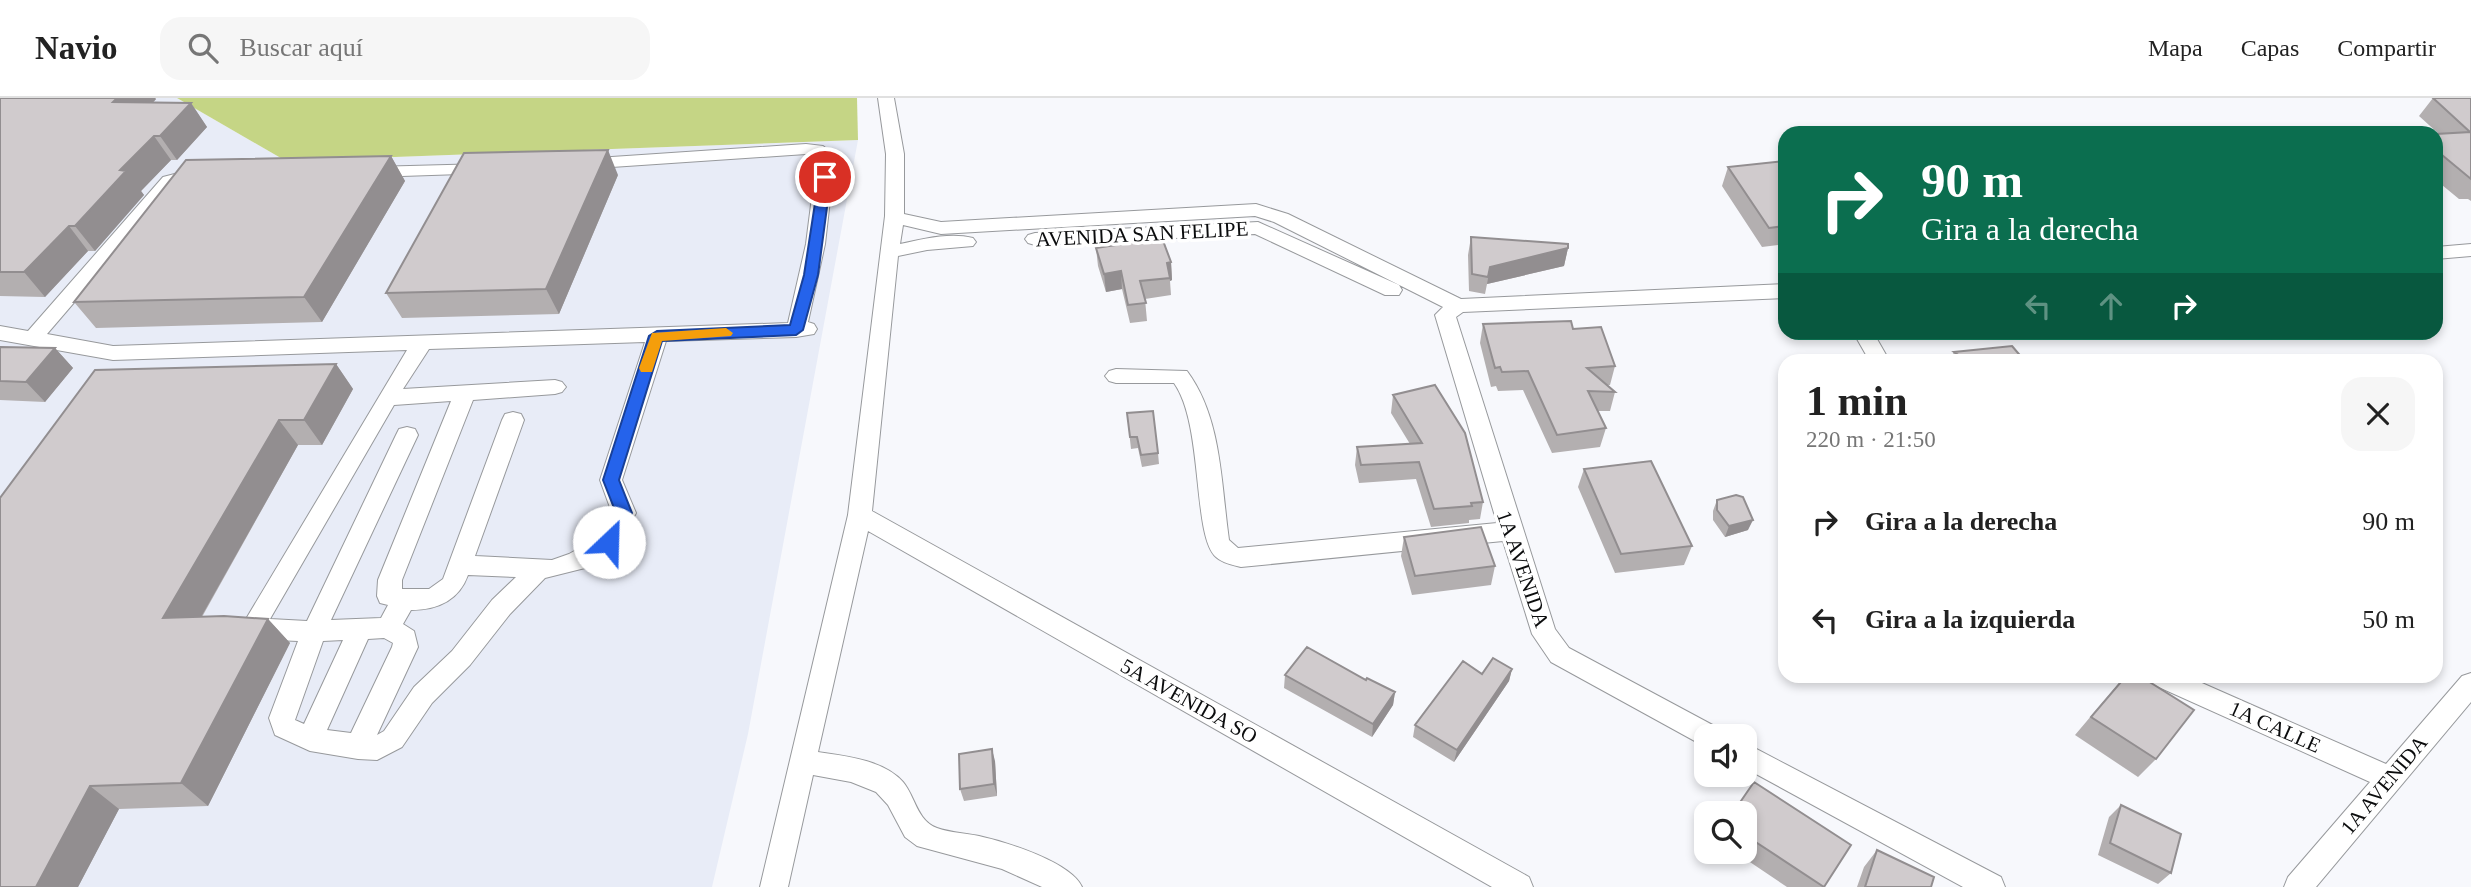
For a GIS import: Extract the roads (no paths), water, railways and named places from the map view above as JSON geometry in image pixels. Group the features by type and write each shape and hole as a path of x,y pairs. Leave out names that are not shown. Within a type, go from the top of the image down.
{"street":[{"path":"774,887 860,515 889,253 896,218 891,118 886,98"},
{"path":"16,336 113,353 801,330 824,198 826,156 817,150 806,149 565,165"},
{"path":"358,173 500,169"},
{"path":"0,355 169,181 192,173 220,173"},
{"name":"AVENIDA SAN FELIPE","path":"896,218 941,228 1256,210 1281,218 1452,311"},
{"name":"AVENIDA SAN FELIPE","path":"889,253 927,244 1258,228 1452,311 1778,291"},
{"path":"2443,252 2471,250"},
{"name":"1A AVENIDA","path":"1452,311 1509,531 1544,634 1560,655 1694,728"},
{"path":"460,565 552,569 577,561 609,542 624,513 611,480 657,336"},
{"path":"358,747 405,646 405,638 388,628 314,631 252,629 387,398 423,342"},
{"path":"97,374 113,353"},
{"path":"1116,376 1180,376 1189,385 1198,407 1217,541 1223,552 1233,556 1241,558 1509,531"},
{"path":"387,398 555,387"},
{"path":"465,393 390,580 389,596 404,600 429,601 446,592 453,584 513,420"},
{"path":"407,435 314,631 282,718 284,727 310,739 358,747 377,748 393,739 423,695 461,658 501,607 539,569"},
{"name":"5A AVENIDA SO","path":"860,515 1519,887"},
{"path":"388,628 404,600"},
{"path":"310,739 360,629"},
{"name":"1A CALLE","path":"2177,683 2389,778"},
{"name":"1A AVENIDA","path":"2298,887 2471,684"},
{"path":"1757,761 1991,887"},
{"path":"803,762 835,766 883,780 894,791 911,824 927,837 984,850 1017,861 1039,869 1068,887"}]}
